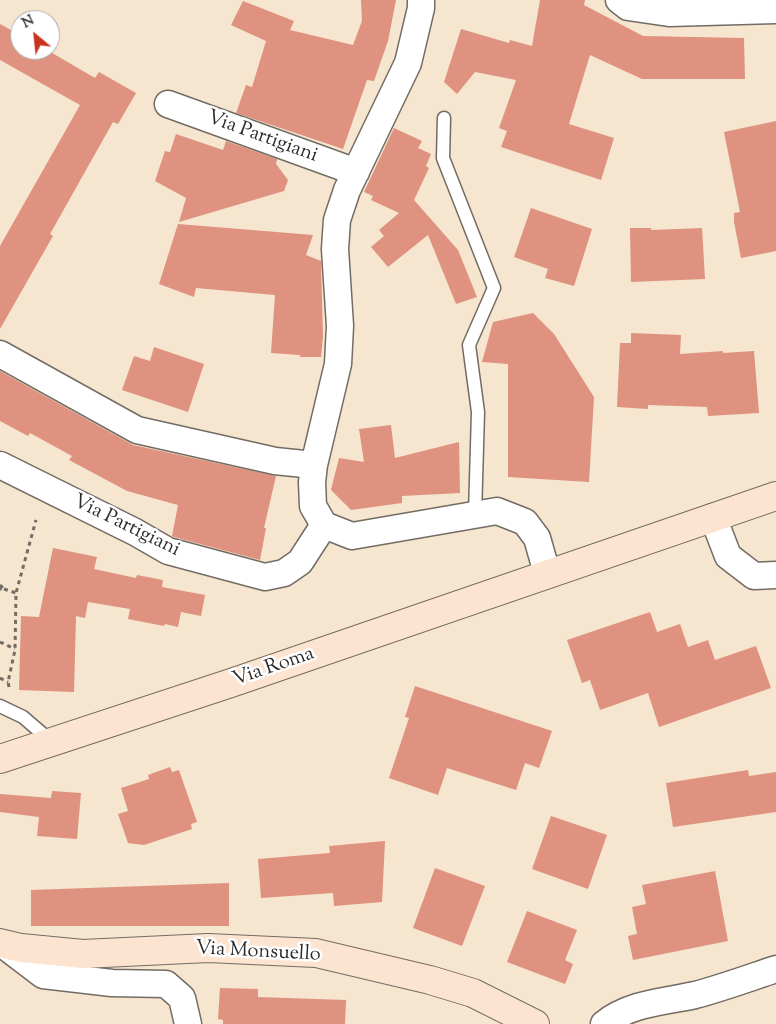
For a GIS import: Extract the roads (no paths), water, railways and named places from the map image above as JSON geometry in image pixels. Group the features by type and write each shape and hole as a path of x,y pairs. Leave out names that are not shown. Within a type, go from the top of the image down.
{"main road":[{"name":"Via Roma","path":"0,759 321,652 776,496"},
{"name":"Via Monsuello","path":"0,943 28,949 83,954 208,948 316,953 430,980 473,993 535,1024"}],"street":[{"path":"421,0 421,8 408,64 347,190 337,220 335,249 340,326 338,364 314,465 312,482 313,506 324,525 352,536 497,511 524,522 537,538 547,573"},
{"path":"619,0 628,7 669,14 776,10"},
{"name":"Via Partigiani","path":"168,104 356,172"},
{"path":"0,354 137,430 275,461 314,465"},
{"name":"Via Partigiani","path":"0,465 136,532 168,551 265,577 284,574 300,562 324,525"},
{"path":"714,517 728,556 754,576 776,575"},
{"path":"0,943 43,976 112,983 166,984 182,998 188,1024"},
{"path":"604,1024 612,1018 652,1002 695,995 776,970"},
{"path":"649,1024 695,995"}],"lane":[{"path":"444,118 442,158 494,288 469,345 478,412 475,514"},
{"path":"0,706 23,717 52,742"}]}
